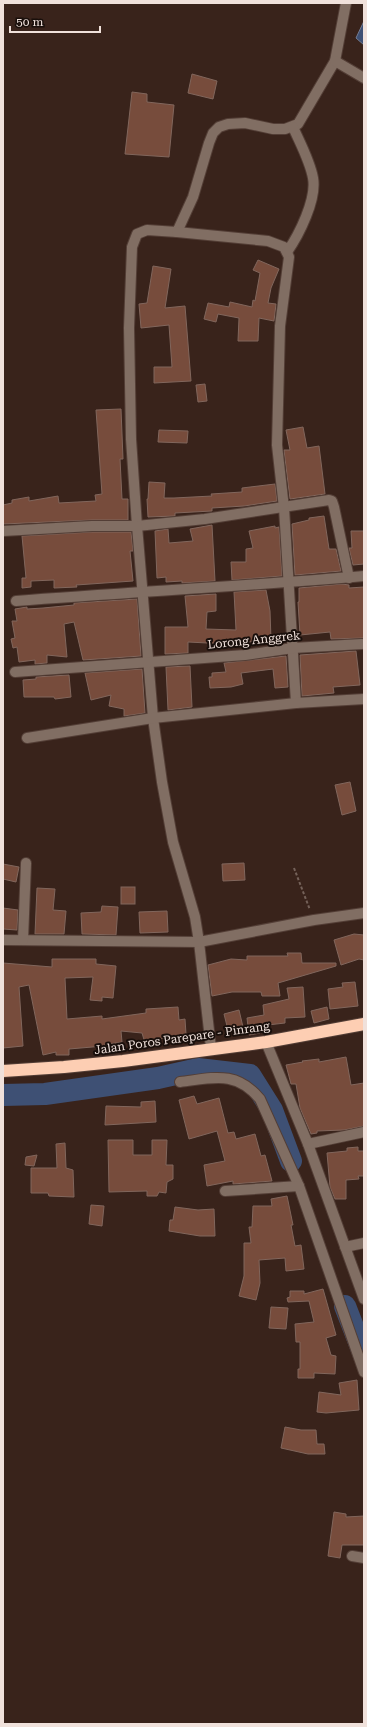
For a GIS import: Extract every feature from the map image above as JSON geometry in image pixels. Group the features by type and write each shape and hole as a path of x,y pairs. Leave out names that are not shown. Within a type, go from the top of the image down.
{"highway":[{"name":"Jalan Poros Parepare - Pinrang","path":"3,1071 123,1061 211,1048 266,1042 364,1024"}],"street":[{"path":"177,232 193,197 209,142 213,133 219,127 228,124 245,123 273,129 285,129 298,124 335,61 346,3"},
{"path":"335,61 364,78"},
{"path":"287,252 299,233 313,194 314,187 308,162 293,127"},
{"path":"211,1048 195,917 168,820 153,718 144,591 137,526 131,439 129,328 132,247 137,234 146,230 268,241 284,247 287,252 288,265 284,285 280,326 277,437 284,508 296,703"},
{"path":"3,531 92,526 137,526 284,508 326,500 332,501 334,507 349,578"},
{"path":"16,601 144,591 288,583 364,576"},
{"name":"Lorong Anggrek","path":"15,672 150,663 246,655 293,648 362,644"},
{"path":"27,738 153,718 296,703 364,699"},
{"path":"23,940 26,864"},
{"path":"3,940 199,942 314,920 364,913"},
{"path":"266,1042 308,1144 364,1300"},
{"path":"180,1082 214,1078 230,1078 251,1088 260,1099 298,1186 364,1372"},
{"path":"308,1144 364,1132"},
{"path":"225,1191 298,1186"},
{"path":"345,1247 364,1243"},
{"path":"352,1556 364,1558"}],"path":[{"path":"294,868 314,920"}],"water":[{"path":"364,21 364,45 356,38"}],"building":[{"path":"192,74 217,81 213,99 188,93"},
{"path":"132,92 147,94 147,102 174,105 169,157 125,154"},
{"path":"258,260 279,269 271,288 268,303 276,304 274,321 259,318 258,341 238,341 239,318 218,314 216,322 204,319 208,303 229,307 230,302 252,307 253,300 255,301 260,273 253,270"},
{"path":"153,266 171,269 165,308 185,306 191,381 154,383 154,367 172,367 169,325 141,328 139,304 147,303"},
{"path":"205,384 207,401 198,402 196,385"},
{"path":"121,409 123,459 120,459 122,499 128,499 128,520 3,524 3,505 12,503 12,500 29,497 29,501 58,496 59,503 96,501 95,495 102,494 96,410"},
{"path":"303,427 307,448 319,446 325,494 290,499 284,450 290,450 286,430"},
{"path":"159,430 188,431 187,443 158,442"},
{"path":"149,482 165,483 164,498 212,496 211,494 242,492 242,488 275,484 277,501 244,506 212,508 212,511 175,513 175,516 148,517 147,499"},
{"path":"324,516 329,549 336,549 341,571 295,575 292,524 309,520 309,518"},
{"path":"212,525 215,581 182,583 182,581 166,582 166,577 157,578 155,531 168,529 169,543 193,541 190,529"},
{"path":"275,526 275,528 279,527 282,576 232,580 231,562 246,562 246,549 253,548 249,531"},
{"path":"351,531 364,531 364,564 353,565 349,548 352,548"},
{"path":"92,532 131,532 133,551 130,551 133,581 54,588 54,580 31,581 31,587 22,588 22,578 26,578 22,536"},
{"path":"342,584 349,585 349,588 364,587 364,638 331,639 330,632 300,635 298,602 299,588"},
{"path":"266,590 270,611 271,640 227,644 188,642 188,653 165,654 165,627 188,627 185,596 216,594 216,611 207,612 206,629 236,630 234,592"},
{"path":"137,599 141,656 83,660 74,622 64,624 67,657 47,655 47,663 35,664 35,660 19,662 17,647 13,648 11,639 15,638 12,621 17,621 15,609 27,607 27,609 43,608 74,605 74,603"},
{"path":"356,651 360,685 333,687 334,693 302,696 300,655"},
{"path":"286,656 288,687 275,688 273,669 241,673 243,684 231,687 210,688 209,677 212,677 212,673 226,672 224,663"},
{"path":"190,666 192,707 168,710 166,667"},
{"path":"142,669 145,713 124,716 124,709 109,706 111,695 91,700 85,673"},
{"path":"69,675 71,697 55,699 54,697 24,697 23,680 36,679 36,677"},
{"path":"350,782 356,811 342,815 335,785"},
{"path":"244,863 245,880 223,881 222,864"},
{"path":"3,864 19,867 16,882 3,879"},
{"path":"121,887 135,887 135,904 121,904"},
{"path":"37,888 55,889 53,910 66,911 64,934 35,934"},
{"path":"102,906 118,907 116,935 82,934 81,913 101,912"},
{"path":"3,908 18,910 17,930 3,929"},
{"path":"167,911 168,932 140,933 139,912"},
{"path":"354,934 364,935 364,960 359,959 341,965 334,940"},
{"path":"287,953 301,953 302,963 336,963 336,966 278,983 280,996 262,996 261,992 232,992 212,996 208,965 231,959 247,960 247,956 288,956"},
{"path":"52,959 96,959 96,964 116,966 113,998 102,997 102,1001 90,1000 93,977 65,978 67,1019 102,1016 102,1019 146,1013 146,1009 178,1007 179,1020 185,1019 186,1034 180,1035 181,1037 164,1038 145,1043 142,1033 121,1031 122,1042 104,1046 69,1049 69,1055 56,1055 56,1052 43,1055 29,985 19,987 23,1046 3,1048 3,963 52,967"},
{"path":"355,982 358,1006 330,1009 328,989 343,987 342,983"},
{"path":"303,987 305,1017 285,1018 285,1023 259,1026 260,1033 249,1035 247,1018 264,1015 263,1005 289,999 287,988"},
{"path":"327,1007 329,1019 314,1023 311,1011"},
{"path":"239,1010 243,1027 228,1030 224,1014"},
{"path":"346,1057 351,1085 364,1083 364,1126 344,1130 317,1131 317,1133 311,1134 300,1108 296,1084 291,1084 286,1065 303,1062 302,1061 319,1059 319,1062"},
{"path":"194,1096 197,1104 219,1098 228,1133 234,1132 236,1139 255,1134 261,1156 265,1155 272,1181 233,1184 233,1181 207,1186 204,1165 225,1161 217,1131 189,1139 179,1100"},
{"path":"155,1101 156,1122 105,1125 106,1106 141,1107 141,1102"},
{"path":"108,1140 133,1140 133,1155 152,1155 152,1140 167,1140 166,1165 173,1165 173,1179 167,1182 166,1193 159,1192 157,1196 147,1196 147,1191 109,1192"},
{"path":"65,1143 66,1168 73,1170 74,1197 49,1196 48,1193 31,1193 31,1168 57,1168 56,1144"},
{"path":"358,1147 358,1151 364,1151 364,1176 358,1176 359,1179 346,1180 346,1199 335,1199 330,1187 327,1153 347,1151 347,1148"},
{"path":"37,1155 34,1166 25,1165 26,1157"},
{"path":"287,1196 293,1225 291,1225 295,1246 301,1245 304,1269 286,1271 285,1258 259,1260 260,1283 256,1300 239,1296 244,1276 244,1243 251,1243 249,1227 252,1227 253,1206 272,1206 271,1199"},
{"path":"91,1205 104,1206 102,1226 89,1224"},
{"path":"175,1207 198,1210 214,1209 215,1236 200,1236 169,1231 170,1220 173,1220"},
{"path":"323,1289 336,1335 326,1338 331,1355 336,1356 335,1374 314,1373 314,1378 298,1378 298,1369 300,1369 300,1342 296,1342 295,1324 314,1322 309,1301 288,1302 287,1298 290,1297 290,1291 304,1291 304,1294"},
{"path":"271,1307 288,1308 286,1329 269,1328"},
{"path":"357,1380 359,1410 326,1413 317,1412 319,1392 341,1395 339,1383"},
{"path":"285,1427 301,1430 316,1430 317,1444 324,1444 325,1454 308,1454 281,1448"},
{"path":"334,1512 346,1514 346,1517 364,1516 364,1545 342,1545 340,1558 328,1556"}],"waterway":[{"path":"3,1095 45,1094 158,1078 198,1069 250,1075 272,1110 291,1161"},
{"path":"345,1306 364,1355"}]}
